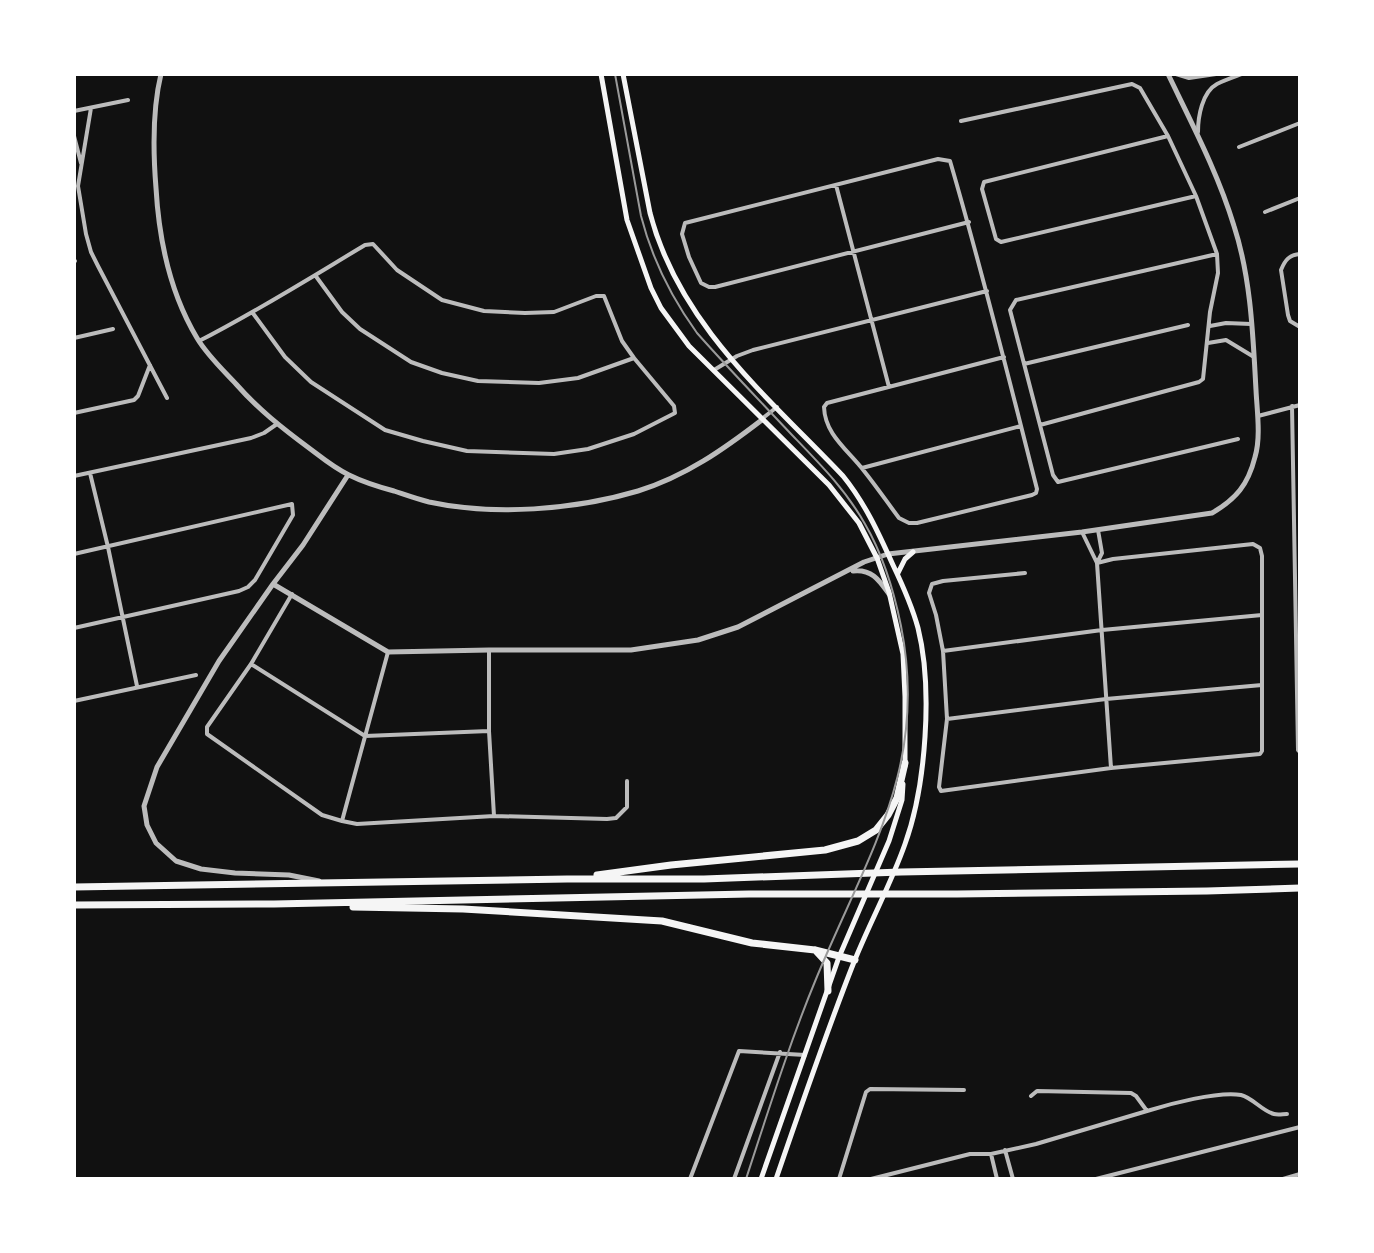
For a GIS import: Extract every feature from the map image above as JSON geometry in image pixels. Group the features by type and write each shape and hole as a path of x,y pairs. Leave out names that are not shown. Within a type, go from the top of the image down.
{"highway":[{"path":"567,879 825,850 858,841 876,830 888,815 897,798 905,763"},
{"path":"74,887 704,879 1300,864"},
{"path":"74,905 1300,888"},
{"path":"274,904 621,917 662,921 752,943 815,950 855,960"},
{"path":"815,950 827,963 828,991"}],"main road":[{"path":"601,74 627,220 661,308 714,370 829,485 859,523 877,558 891,597 903,654 905,763 902,800 889,841 839,957 761,1179"},
{"path":"623,74 650,213 670,268 690,305 730,360 859,495 897,574 919,630 925,688 925,728 921,783 915,812 905,845 855,960 776,1179"},
{"path":"897,574 913,552"}],"street":[{"path":"161,74 155,128 160,237 179,299 199,341 252,402 348,475 429,502 489,509 560,508 640,490 692,468 719,452 777,407"},
{"path":"273,584 388,652 631,650 698,640 738,627 864,562 888,554 1098,530 1212,513 1231,502 1244,486 1257,453 1258,416 1249,296 1235,229 1224,195 1168,74"},
{"path":"1176,74 1189,78"},
{"path":"1197,136 1199,114 1210,89 1242,74"},
{"path":"1172,84 1214,75 1216,84"},
{"path":"961,121 1132,84 1140,88 1168,136 1196,196 1217,254 1218,273 1203,379 1040,425"},
{"path":"74,111 128,100"},
{"path":"1187,113 1203,106"},
{"path":"91,108 76,186 86,234 91,252 167,398"},
{"path":"1239,147 1300,123"},
{"path":"74,136 82,165"},
{"path":"1168,136 984,182 982,189 996,239 1001,242 1196,196"},
{"path":"969,222 715,287 701,283 682,234 685,223 938,159 950,161 969,222 1004,357 1037,489 1032,495 909,523 899,518 862,468 837,441 827,425 824,407 827,403 1004,357"},
{"path":"836,185 889,387"},
{"path":"1265,212 1300,198"},
{"path":"199,341 369,244 377,246 397,270 442,300 484,311 554,312 600,295 606,299 622,341 674,406 675,413 634,434 588,449 554,454 467,451 423,441 385,430 311,382 285,357 252,312"},
{"path":"1217,254 1016,300 1010,310 1053,475 1058,482 1238,439"},
{"path":"1300,254 1288,257 1281,270 1290,321 1300,327"},
{"path":"315,275 342,312 360,329 411,362 442,373 478,381 539,383 578,378 634,358"},
{"path":"714,370 753,350 987,291"},
{"path":"1209,326 1251,324"},
{"path":"1024,364 1188,325"},
{"path":"74,338 113,329"},
{"path":"1208,343 1226,340 1254,357"},
{"path":"74,413 134,400 150,365"},
{"path":"1258,416 1300,405"},
{"path":"1292,406 1300,752"},
{"path":"74,476 251,438 277,424"},
{"path":"862,468 1021,426"},
{"path":"90,473 137,686"},
{"path":"332,884 289,875 201,869 176,861 156,843 147,825 144,806 157,767 219,661 303,545 348,475"},
{"path":"1293,478 1300,477"},
{"path":"74,554 292,504 293,515 248,587 74,628"},
{"path":"1097,563 1102,553 1098,530"},
{"path":"1082,532 1097,563 1111,768"},
{"path":"1025,573 932,584 929,593 943,651 947,719 941,791 1111,768 1260,754 1260,548 1253,544 1097,563"},
{"path":"844,574 863,571 874,575 891,597"},
{"path":"292,594 251,664 207,727 207,734 322,815 357,824 494,816 616,818 627,807 627,781"},
{"path":"943,651 1102,630 1262,615"},
{"path":"489,650 489,731 494,816"},
{"path":"342,821 388,652"},
{"path":"251,664 365,736 489,731"},
{"path":"74,701 196,675"},
{"path":"947,719 1106,699 1262,685"},
{"path":"690,1179 739,1051 805,1055"},
{"path":"734,1179 780,1052"},
{"path":"839,1179 866,1092 870,1089 964,1090"},
{"path":"1031,1096 1037,1091 1131,1093 1147,1111"},
{"path":"871,1179 970,1154 991,1154 1036,1144 1171,1103 1206,1097 1236,1095 1273,1114 1287,1114"},
{"path":"1100,1179 1300,1127"},
{"path":"1005,1150 1013,1179"},
{"path":"991,1154 997,1179"},
{"path":"1283,1179 1300,1174"}],"railway":[{"path":"615,74 641,216 663,277 697,333 822,466 858,512 877,548 901,626 907,677 907,723 900,767 873,850 806,1004 746,1179"}]}
